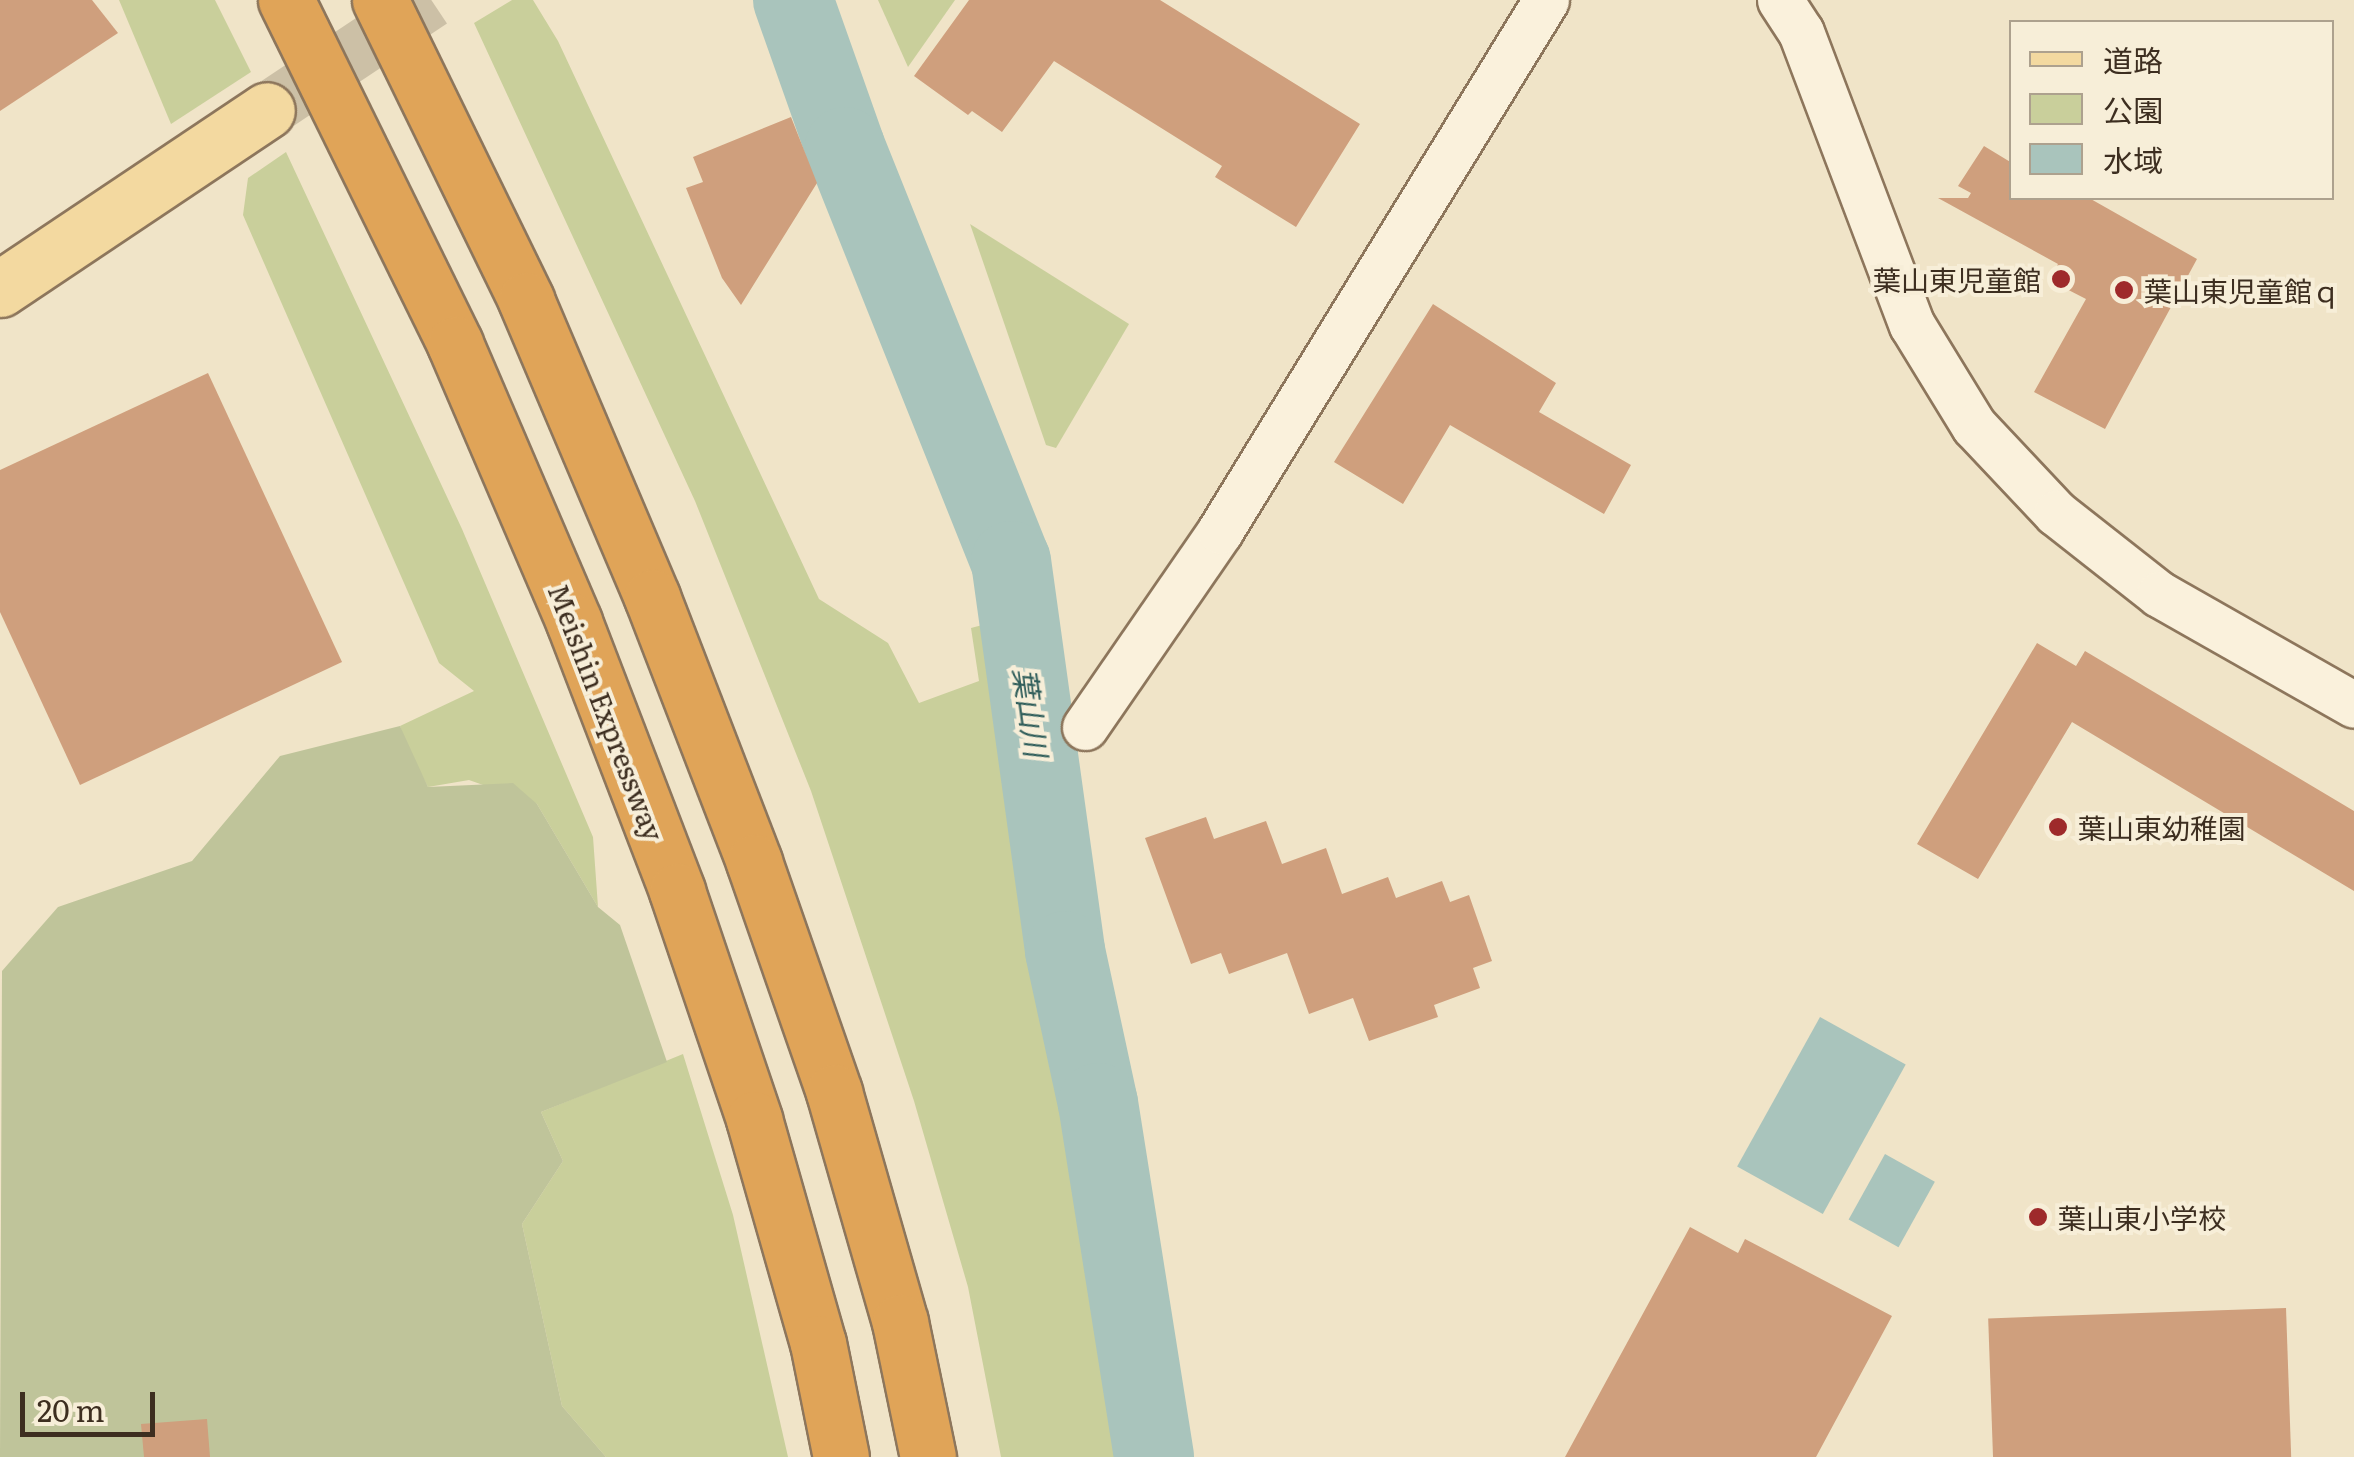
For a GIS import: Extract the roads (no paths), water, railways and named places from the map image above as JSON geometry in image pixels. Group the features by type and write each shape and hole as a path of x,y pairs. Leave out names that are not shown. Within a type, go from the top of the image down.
{"highway":[{"name":"Meishin Expressway","path":"286,0 455,344 574,622 670,874 754,1119 818,1343 841,1457"},
{"path":"380,0 526,300 652,598 754,862 834,1092 900,1322 928,1457"}],"main road":[{"path":"0,289 267,110"}],"street":[{"path":"1085,727 1220,531 1546,0"},
{"path":"1780,0 1801,32 1912,324 1974,426 2056,513 2159,594 2354,705"}],"water":[{"path":"1820,1017 1906,1065 1823,1214 1737,1167"},
{"path":"1885,1154 1935,1182 1898,1247 1849,1220"}],"waterway":[{"name":"葉山川","path":"793,0 845,147 1011,561 1065,951 1098,1103 1154,1457"}],"tunnel":[{"path":"267,110 432,0"}],"place":[{"name":"葉山東児童館","path":"2061,279"},
{"name":"葉山東児童館ｑ","path":"2124,290"},
{"name":"葉山東幼稚園","path":"2058,827"},
{"name":"葉山東小学校","path":"2038,1217"}]}
